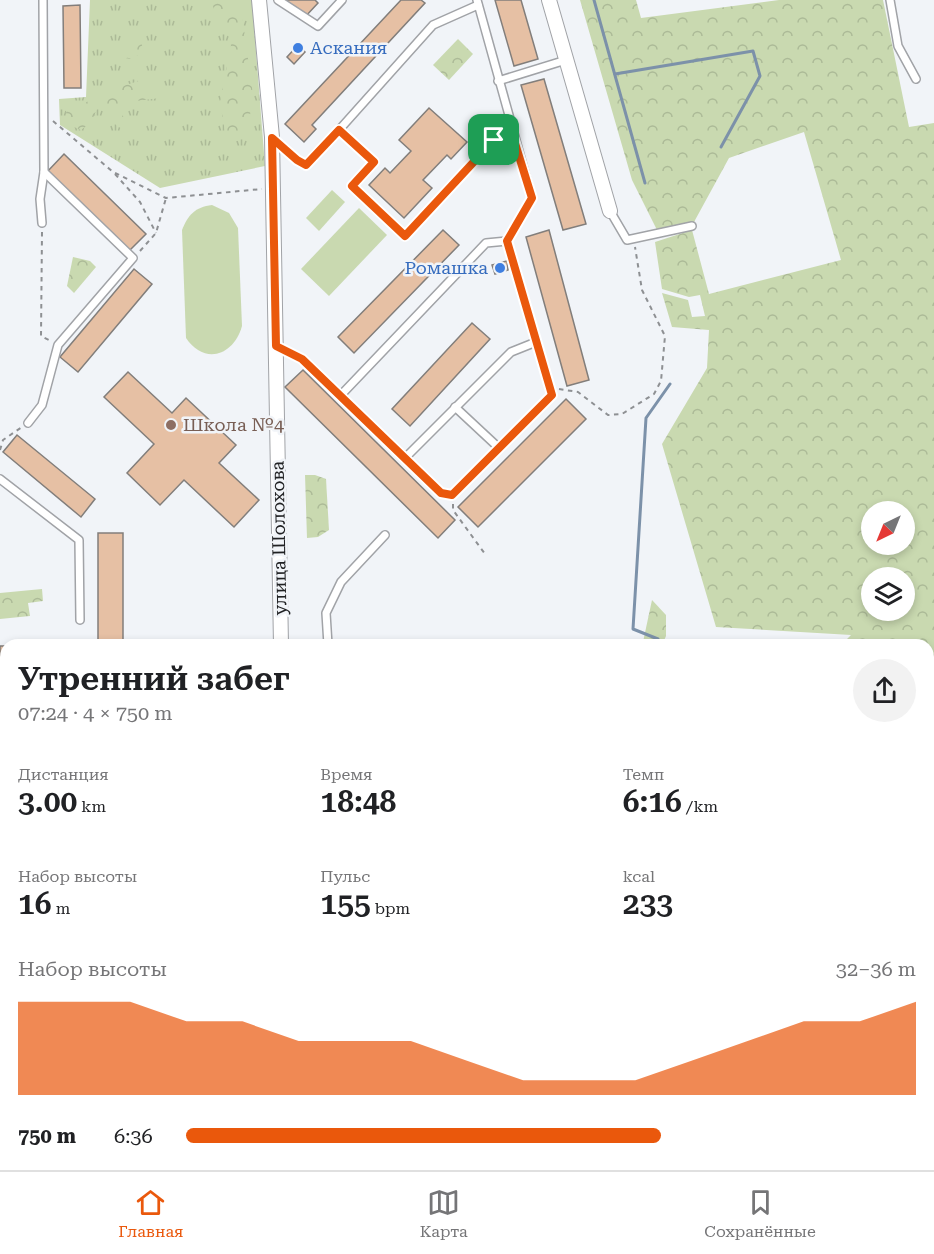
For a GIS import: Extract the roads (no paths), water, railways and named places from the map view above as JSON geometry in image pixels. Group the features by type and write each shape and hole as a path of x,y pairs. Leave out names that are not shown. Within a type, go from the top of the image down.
{"street":[{"name":"улица Шолохова","path":"259,0 272,138 281,639"},
{"path":"549,0 610,211"}],"lane":[{"path":"42,223 40,199 44,172 45,113 43,0"},
{"path":"278,0 318,26 342,0"},
{"path":"890,0 898,46 916,79"},
{"path":"272,138 306,165 433,25 477,3 509,124 532,198 507,241 552,395 452,495 441,493 302,359 276,346"},
{"path":"498,81 566,60"},
{"path":"339,130 374,162 352,186 405,236 509,124"},
{"path":"28,423 42,405 58,345 133,258 44,172"},
{"path":"610,211 627,240 692,226"},
{"path":"340,396 486,243 507,241"},
{"path":"405,458 511,352 536,342"},
{"path":"455,407 499,448"},
{"path":"0,479 80,540 80,620"},
{"path":"328,639 326,613 341,582 385,535"}],"waterway":[{"path":"594,0 645,183"},
{"path":"615,74 753,51 760,76 721,147"},
{"path":"658,639 633,629 646,418 670,384"}],"place":[{"name":"Аскания","path":"298,48"},
{"name":"Ромашка","path":"500,268"},
{"name":"Школа №4","path":"171,425"}]}
